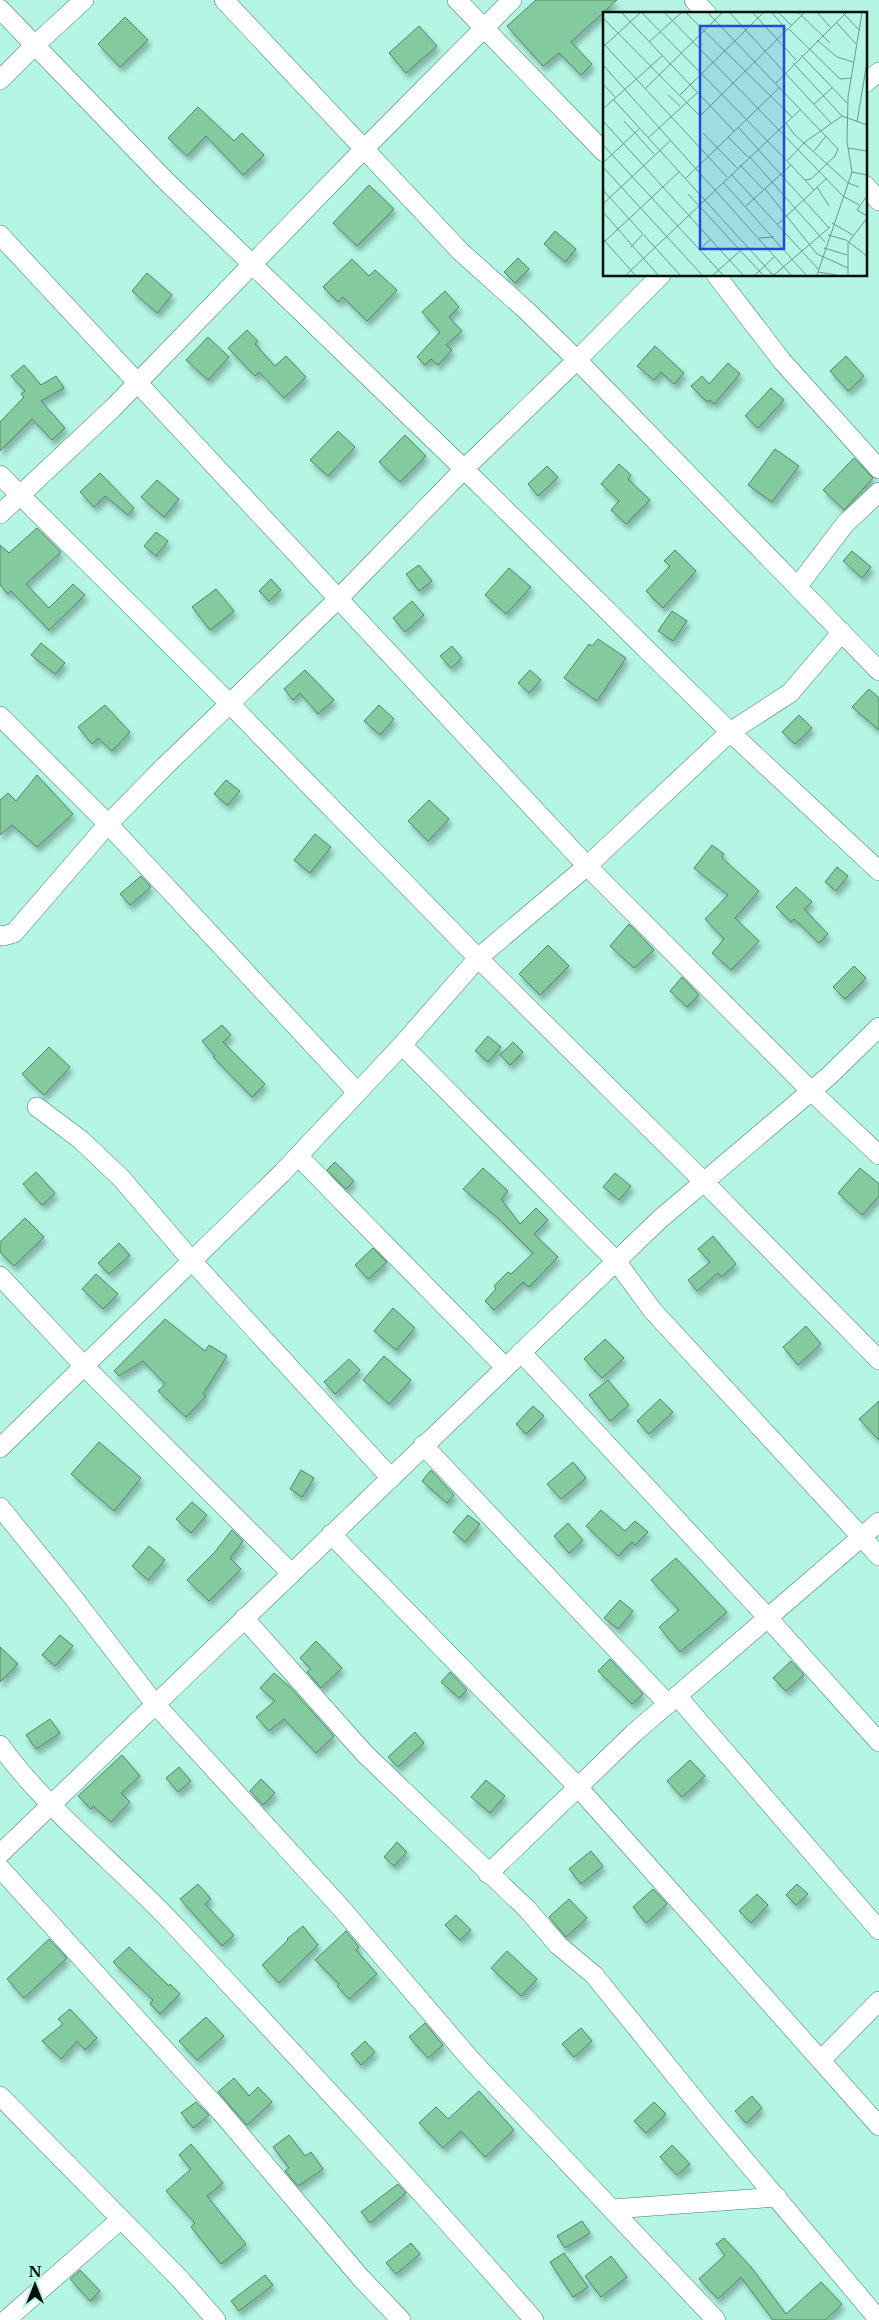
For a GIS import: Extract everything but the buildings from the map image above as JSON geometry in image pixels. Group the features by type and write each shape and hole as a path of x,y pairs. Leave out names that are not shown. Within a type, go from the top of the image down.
{"street":[{"path":"0,80 35,44 84,0"},
{"path":"224,0 461,252 528,312 577,360 798,586 879,672"},
{"path":"457,0 603,151"},
{"path":"0,514 137,383 364,149 512,0"},
{"path":"694,0 705,12"},
{"path":"0,9 165,180 464,469 730,732 879,871"},
{"path":"866,82 879,72"},
{"path":"866,186 879,201"},
{"path":"0,235 586,866 811,1091 879,1155"},
{"path":"0,935 14,933 108,824 228,703 338,599 464,469 577,360 660,276"},
{"path":"717,276 782,361 879,469"},
{"path":"0,475 879,1360"},
{"path":"798,586 845,524 879,492"},
{"path":"0,1448 298,1156 402,1045 478,958 586,866 730,732 790,693 842,632"},
{"path":"0,716 108,824 357,1092"},
{"path":"0,1854 658,1220 811,1091 879,1027"},
{"path":"402,1045 616,1261 653,1311 879,1556"},
{"path":"37,1107 81,1140 122,1179 192,1261 390,1477"},
{"path":"298,1156 505,1366"},
{"path":"0,1276 84,1366 291,1573"},
{"path":"521,1352 768,1618 879,1742"},
{"path":"423,1445 673,1700 879,1930"},
{"path":"0,1507 72,1596 155,1704 342,1910 472,2061 716,2320"},
{"path":"488,1874 577,1786 673,1700 879,1522"},
{"path":"331,1534 577,1786 879,2126"},
{"path":"244,1618 365,1754 488,1874 527,1909 558,1945 594,1975 712,2121 879,2320"},
{"path":"0,1745 52,1804 177,1928 346,2111 534,2320"},
{"path":"0,1868 221,2112 360,2277 401,2320"},
{"path":"821,2060 879,2001"},
{"path":"0,2096 121,2219 216,2320"},
{"path":"612,2210 777,2197"},
{"path":"6,2320 121,2219"}]}
